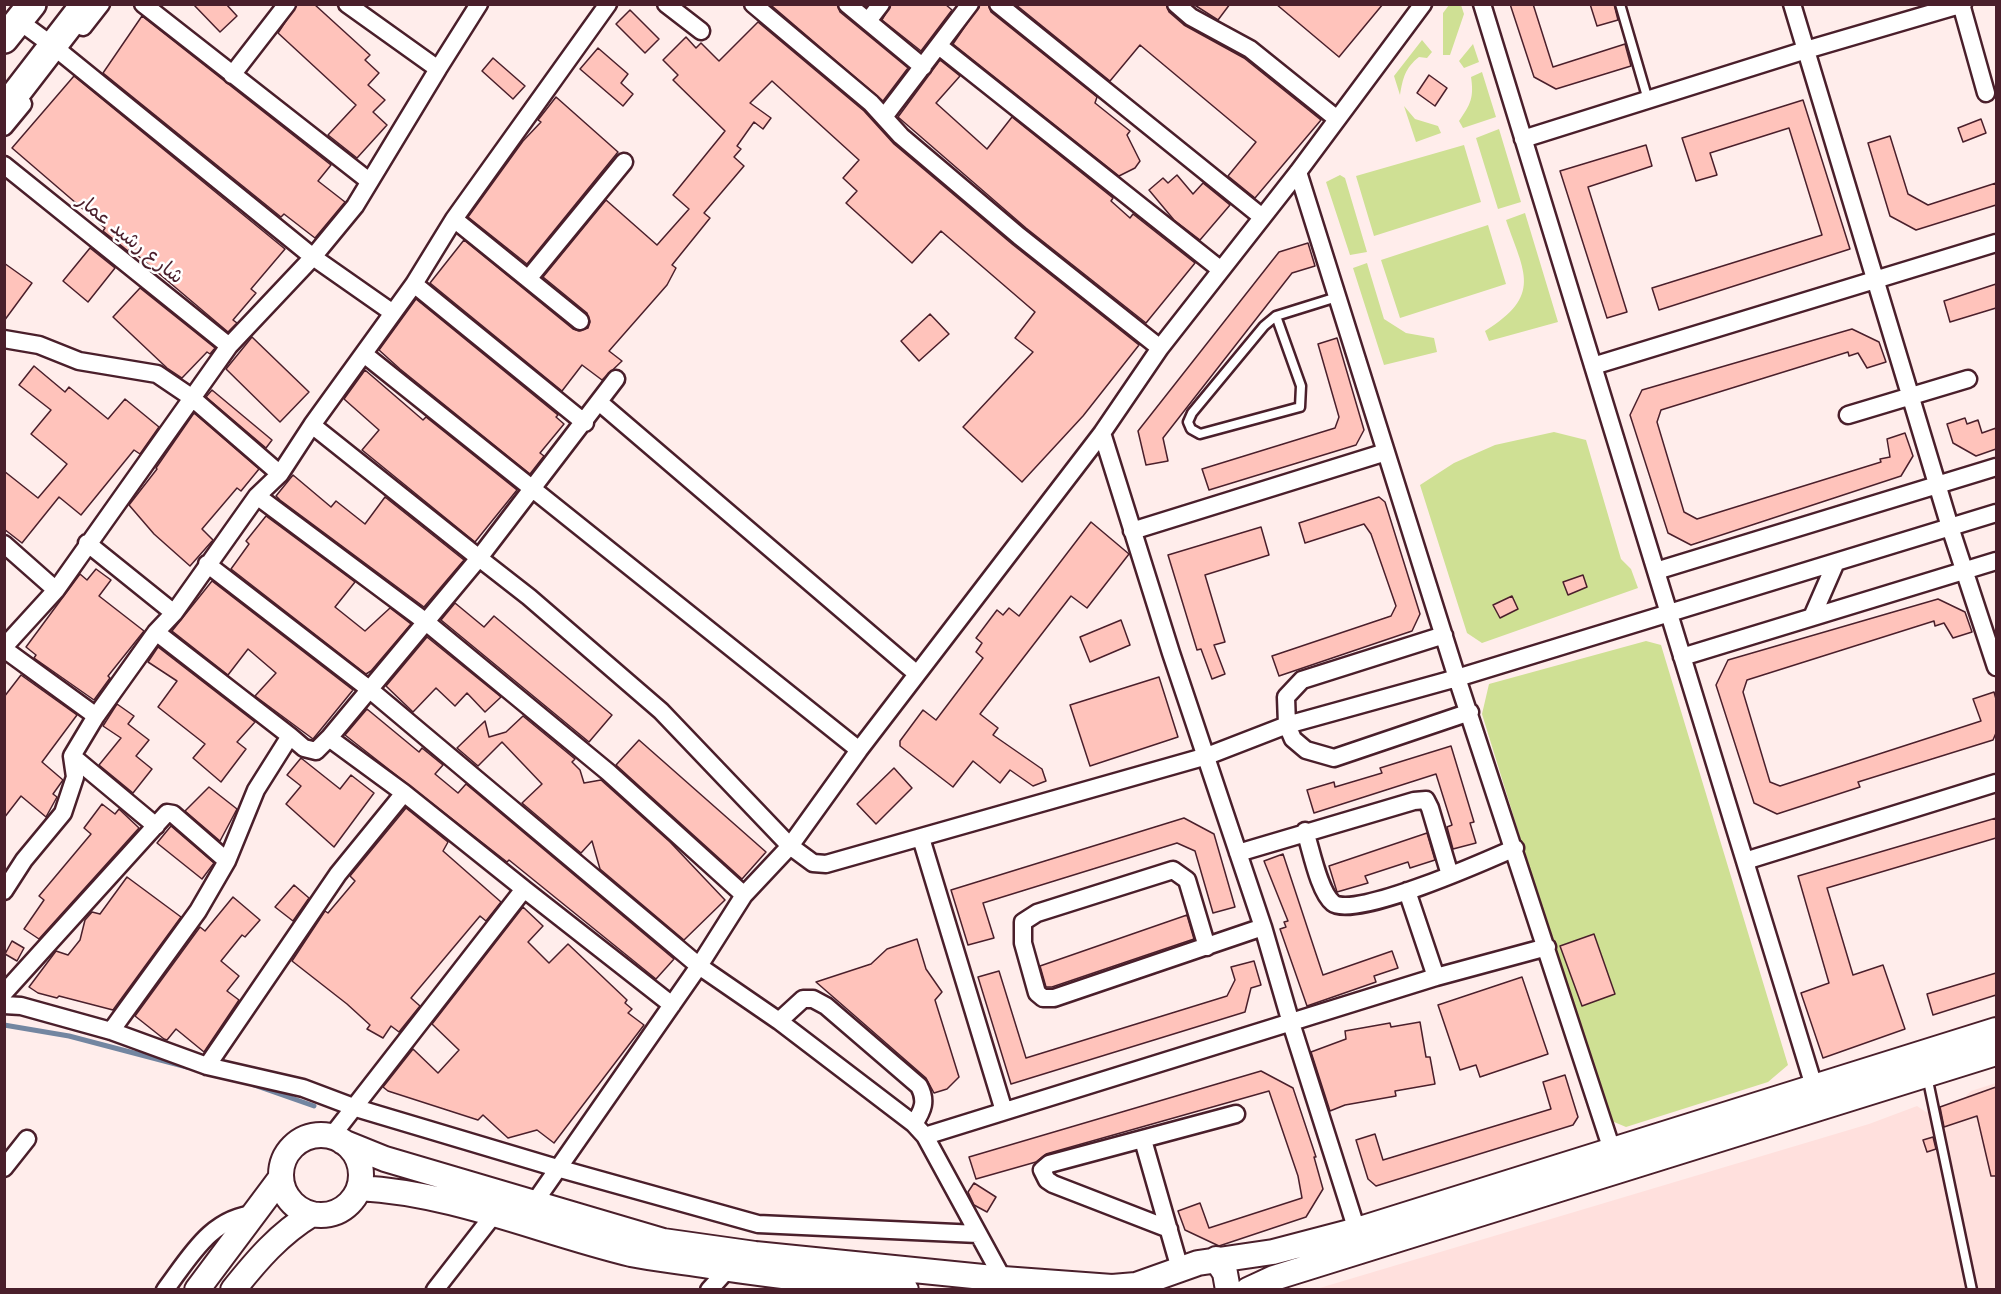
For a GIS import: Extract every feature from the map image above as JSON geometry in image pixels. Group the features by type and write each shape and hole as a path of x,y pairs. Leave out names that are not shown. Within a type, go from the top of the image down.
{"main road":[{"path":"4,109 57,50 85,4"},
{"path":"1616,1161 1813,1086 1996,1030"},
{"path":"1248,1290 1277,1281 1360,1240 1616,1161 1821,1109 1996,1053"},
{"path":"198,1290 280,1179 285,1156 305,1138 318,1135 337,1139 385,1159 663,1241 844,1286 906,1290"},
{"path":"280,1179 287,1197 298,1208 312,1214 327,1215 341,1210 352,1201 358,1188 360,1168 357,1159 337,1139"},
{"path":"358,1188 398,1190 495,1213 632,1254 728,1269 755,1263 1112,1288 1181,1279 1216,1259 1360,1240"},
{"path":"233,1290 265,1250 282,1234 312,1214"},
{"path":"1216,1259 1225,1273 1228,1290"}],"street":[{"path":"4,127 57,50 101,4"},
{"path":"143,4 369,180"},
{"path":"232,75 287,4"},
{"path":"347,4 438,69"},
{"path":"96,716 6,654 56,590 87,543 229,346 313,257 356,206 369,180 479,4"},
{"path":"4,891 24,860 63,813 75,777 72,756 96,716 156,632 174,613 257,496 280,474 312,425 414,284 454,219 608,4"},
{"path":"666,4 701,31"},
{"path":"753,4 884,117 901,136 1010,228 1160,348"},
{"path":"847,4 923,67"},
{"path":"868,21 881,4"},
{"path":"884,117 970,4"},
{"path":"998,4 1262,217"},
{"path":"1176,4 1191,17 1250,49 1336,119"},
{"path":"534,1203 699,966 744,895 790,846 859,750 1102,433 1160,348 1298,172 1423,4"},
{"path":"1482,4 1821,1109"},
{"path":"1792,4 1937,485 1996,667"},
{"path":"1523,139 1806,50 1962,5 1986,93"},
{"path":"18,22 57,50 313,257 393,313"},
{"path":"939,45 1221,270"},
{"path":"528,279 624,162"},
{"name":"شارع رشيد عمار","path":"4,165 229,346"},
{"path":"1298,172 1457,678 1515,848 1616,1161"},
{"path":"454,219 580,321"},
{"path":"1593,366 1996,243"},
{"path":"414,284 585,423"},
{"path":"4,339 39,345 79,361 157,374 191,397 280,474"},
{"path":"364,354 859,750"},
{"path":"156,632 304,748 316,751 479,558 530,488 585,423 616,379"},
{"path":"1848,415 1968,379"},
{"path":"599,402 917,674"},
{"path":"312,425 529,597 661,711 790,846 813,863 826,864 1207,756 1287,725 1457,678 1996,513"},
{"path":"1102,433 1132,531 1263,927 1360,1240"},
{"path":"1132,531 1386,452"},
{"path":"1656,571 1996,467"},
{"path":"257,496 426,622 608,772 744,895"},
{"path":"87,543 174,613"},
{"path":"4,544 56,590"},
{"path":"1682,657 1996,561"},
{"path":"1812,617 1836,562"},
{"path":"207,564 369,689 699,966 778,1021 920,1130 1003,1279"},
{"path":"1444,635 1302,680 1286,697 1287,725 1293,739 1306,750 1334,758 1470,712"},
{"path":"111,1031 198,911 227,861 256,790 290,736"},
{"path":"329,738 404,793 672,1005"},
{"path":"72,756 156,826"},
{"path":"1745,861 1996,783"},
{"path":"207,1066 338,874 404,793"},
{"path":"1238,853 1305,831 1414,801 1426,800 1450,875"},
{"path":"4,993 167,813 173,814 227,861"},
{"path":"1305,831 1326,896 1335,905 1352,908 1407,891 1515,848"},
{"path":"921,838 1004,1111"},
{"path":"1207,947 1187,880 1173,870 1037,913 1023,922 1023,943 1037,993 1043,998 1054,998 1207,947 1263,927"},
{"path":"337,1139 356,1108 524,889"},
{"path":"1407,891 1436,978"},
{"path":"920,1130 1004,1111 1436,978 1547,947"},
{"path":"778,1021 803,999 813,999 826,1005 919,1086 924,1095 920,1130"},
{"path":"4,1005 21,1006 111,1031 207,1066 303,1088 356,1108 557,1168 758,1224 978,1234"},
{"path":"1169,1229 1053,1184 1042,1170 1049,1164 1236,1114"},
{"path":"4,1168 27,1139"},
{"path":"1143,1140 1181,1279"},
{"path":"435,1290 495,1213"},
{"path":"165,1290 214,1228 234,1217 256,1214"},
{"path":"755,1263 758,1224"},
{"path":"709,1290 728,1269"}],"lane":[{"path":"1620,4 1648,100"},
{"path":"1276,316 1301,386 1300,407 1200,434 1191,429 1188,422 1192,413 1253,337 1276,316 1337,297"},
{"path":"1926,1074 1972,1290"}],"shaded area":[{"path":"1996,1083 1996,1289 1313,1290 1869,1124 1917,1106 1926,1112 1964,1098 1971,1091"}],"green space":[{"path":"1449,5 1461,5 1464,14 1450,55 1443,55 1443,13"},
{"path":"1422,40 1432,52 1427,58 1419,57 1408,69 1400,95 1394,76"},
{"path":"1473,44 1479,62 1464,68 1459,61"},
{"path":"1482,72 1496,117 1463,128 1459,121 1471,100 1471,77"},
{"path":"1404,106 1415,119 1438,126 1441,133 1416,142"},
{"path":"1499,129 1521,202 1498,209 1476,138"},
{"path":"1464,145 1481,202 1374,236 1356,176"},
{"path":"1340,175 1345,178 1367,252 1350,255 1326,182"},
{"path":"1525,213 1558,322 1489,341 1485,331 1515,306 1522,294 1523,269 1506,220"},
{"path":"1488,225 1506,284 1400,318 1381,260"},
{"path":"1367,263 1384,319 1406,333 1434,338 1437,352 1384,365 1353,268"},
{"path":"1554,432 1586,440 1621,559 1631,569 1638,588 1482,643 1467,633 1420,485 1454,463 1495,445"},
{"path":"1646,641 1661,645 1788,1065 1768,1082 1626,1127 1607,1119 1482,714 1489,684"}],"building":[{"path":"193,4 226,4 237,16 220,32"},
{"path":"297,4 314,4 370,55 365,60 379,73 368,85 385,100 373,112 387,125 357,158 328,135 356,105 278,33"},
{"path":"773,4 837,4 840,12 908,68 883,101 772,6"},
{"path":"891,4 945,4 952,10 921,51 882,20"},
{"path":"980,4 988,4 991,12 1097,97 1095,103 1130,131 1127,135 1140,161 1135,168 1119,176 953,44"},
{"path":"1015,4 1166,4 1169,12 1184,25 1244,58 1321,120 1255,198 1228,176 1256,142 1140,45 1110,81"},
{"path":"1193,4 1230,4 1218,20"},
{"path":"1276,4 1383,4 1339,57"},
{"path":"1510,4 1533,4 1553,67 1625,44 1631,66 1556,89 1534,77"},
{"path":"1590,4 1614,4 1618,20 1597,26"},
{"path":"630,10 659,39 645,53 616,24"},
{"path":"142,16 331,165 318,181 345,202 315,238 284,214 281,217 103,73"},
{"path":"758,22 864,111 894,144 1012,244 1139,345 1083,416 1022,482 963,427 1033,352 1015,338 1035,312 941,231 912,263 846,203 857,191 843,178 859,160 772,81 750,103 771,118 763,129 754,122 737,146 741,149 734,157 744,166 704,213 710,218 672,265 676,268 667,285 609,351 622,361 602,380 582,365 562,391 430,283 464,240 573,329 579,331 588,328 590,322 587,313 543,277 606,200 657,245 689,209 673,195 725,131 673,80 678,75 663,60 686,37 696,48 701,43 719,61"},
{"path":"598,48 628,74 621,83 633,94 623,106 580,69"},
{"path":"493,58 525,86 513,99 482,71"},
{"path":"940,60 960,76 936,103 987,149 1012,117 1113,198 1111,201 1130,218 1133,214 1195,263 1146,323 1026,228 898,117"},
{"path":"1429,75 1447,88 1435,106 1417,93"},
{"path":"74,76 285,249 251,289 256,293 233,320 237,323 228,332 130,249 128,251 103,231 105,228 12,148"},
{"path":"556,97 618,152 527,264 468,217 523,141 541,122 538,120"},
{"path":"1803,100 1850,249 1659,310 1652,288 1822,235 1789,128 1710,153 1717,175 1696,181 1682,138"},
{"path":"1981,119 1986,133 1963,142 1958,128"},
{"path":"1890,136 1908,194 1928,205 1996,183 1996,205 1916,230 1890,216 1868,143"},
{"path":"1646,145 1652,166 1588,187 1627,312 1607,318 1560,171"},
{"path":"1177,175 1193,194 1203,183 1230,205 1200,240 1174,220 1149,190 1163,178 1168,183"},
{"path":"1308,243 1315,266 1292,273 1163,438 1168,461 1146,465 1138,431 1279,252"},
{"path":"90,248 115,268 88,302 63,281"},
{"path":"4,263 32,283 4,321"},
{"path":"1996,284 1996,308 1950,322 1944,301"},
{"path":"140,288 215,348 210,354 207,352 182,378 167,368 113,317"},
{"path":"416,299 558,415 556,417 564,424 540,453 544,456 530,474 379,350"},
{"path":"930,314 949,334 919,361 901,341"},
{"path":"1852,329 1879,342 1886,362 1867,368 1858,353 1849,356 1848,352 1661,410 1657,422 1684,512 1697,519 1881,462 1880,459 1890,457 1887,439 1905,433 1913,456 1901,476 1691,545 1668,533 1630,415 1642,390"},
{"path":"252,337 309,392 280,422 226,369"},
{"path":"1337,338 1364,430 1356,445 1209,490 1202,469 1335,428 1339,417 1318,344"},
{"path":"34,366 65,392 69,387 108,419 125,399 159,427 140,454 134,450 81,515 59,497 22,543 4,529 4,471 38,498 67,464 31,434 51,410 19,385"},
{"path":"365,370 423,420 426,417 517,490 475,542 362,450 379,430 344,399"},
{"path":"212,390 272,440 266,448 206,397"},
{"path":"194,413 259,469 241,491 237,488 202,529 213,540 190,566 154,534 129,505 157,469"},
{"path":"1965,418 1967,424 1978,420 1982,433 1996,428 1996,449 1976,456 1953,443 1947,424"},
{"path":"293,475 331,507 336,501 365,524 385,497 464,560 424,607 276,496"},
{"path":"1379,497 1385,502 1420,614 1412,631 1279,676 1272,656 1391,616 1396,606 1371,534 1364,524 1305,543 1299,523"},
{"path":"266,516 355,582 335,607 365,631 390,608 411,624 371,671 366,674 231,569 249,544 246,541"},
{"path":"1091,522 1129,554 1087,608 1071,596 980,714 998,728 993,735 1042,769 1046,781 1033,786 1010,770 1000,783 973,761 953,787 900,746 900,741 923,710 936,720 983,658 976,652 982,643 976,638 997,610 1003,615 1009,608 1019,616"},
{"path":"1261,527 1269,555 1205,575 1225,642 1214,645 1225,674 1212,679 1201,649 1197,650 1168,555"},
{"path":"96,569 111,580 99,596 144,631 108,676 110,678 94,700 34,658 36,655 26,647 80,574 87,580"},
{"path":"1583,575 1587,587 1568,595 1563,582"},
{"path":"212,581 353,690 313,739 255,696 276,673 248,649 228,675 172,631"},
{"path":"1512,596 1518,609 1500,618 1493,605"},
{"path":"1938,599 1965,612 1972,632 1953,638 1944,623 1935,626 1934,621 1747,680 1743,692 1770,782 1780,786 1981,721 1973,699 1994,692 1996,733 1993,740 1858,782 1860,787 1777,814 1754,803 1716,685 1728,660"},
{"path":"455,603 484,627 494,616 612,715 589,742 441,620"},
{"path":"1121,620 1130,645 1090,662 1080,637"},
{"path":"427,637 501,697 485,712 467,693 455,706 436,688 413,712 386,686"},
{"path":"158,647 255,722 237,742 246,749 221,782 193,758 205,744 158,707 177,681 148,662"},
{"path":"21,675 77,715 42,762 63,780 53,794 57,797 46,817 21,796 4,818 4,697"},
{"path":"1159,677 1178,737 1090,766 1070,705"},
{"path":"117,704 134,716 128,724 149,740 136,756 152,769 133,793 99,765 121,738 103,726"},
{"path":"367,709 419,752 422,748 443,765 435,774 458,793 466,784 674,959 656,979 509,860 507,862 345,735"},
{"path":"523,716 575,759 572,762 580,770 584,783 601,780 670,842 725,900 684,940 600,869 592,841 581,853 522,803 542,784 502,742 478,766 457,748 485,721 489,737 506,732"},
{"path":"639,740 766,852 742,879 616,765"},
{"path":"1451,746 1474,822 1470,823 1476,843 1453,849 1447,827 1452,825 1436,774 1314,813 1307,790 1334,782 1335,787 1382,773 1380,768"},
{"path":"301,758 340,789 351,775 374,793 334,847 286,804 301,786 287,775"},
{"path":"894,768 912,788 876,824 857,804"},
{"path":"209,787 237,809 220,841 185,811"},
{"path":"102,804 115,814 119,809 139,828 39,939 24,929 44,900 39,896 91,834 84,828"},
{"path":"406,808 448,842 443,851 501,902 486,921 480,916 411,998 420,1006 399,1032 391,1026 383,1038 367,1029 370,1025 347,1004 292,961 325,911 328,913 355,881 350,876"},
{"path":"1184,818 1214,834 1235,907 1213,913 1195,851 1177,843 983,903 994,938 968,945 951,890"},
{"path":"1996,818 1996,838 1827,888 1853,975 1883,965 1905,1029 1823,1058 1801,993 1829,983 1798,876"},
{"path":"171,826 214,863 202,879 157,843"},
{"path":"1427,833 1435,860 1410,868 1408,862 1365,876 1368,883 1337,892 1329,866"},
{"path":"1283,854 1323,975 1392,951 1398,968 1374,976 1376,982 1307,1006 1280,929 1286,927 1284,922 1288,921 1264,861"},
{"path":"127,877 181,917 113,1010 38,993 29,987 56,951 68,955 80,940 85,920 92,912 100,914"},
{"path":"294,885 309,898 293,921 275,907"},
{"path":"233,897 260,920 245,937 242,935 221,961 239,976 227,991 239,1000 204,1052 176,1029 167,1040 164,1039 135,1016 200,927 205,931"},
{"path":"523,907 543,926 528,942 549,963 568,944 627,1000 625,1003 632,1009 628,1013 644,1025 554,1143 537,1130 508,1138 483,1115 478,1120 388,1091 383,1087 413,1049 438,1073 459,1050 432,1024"},
{"path":"1187,915 1194,939 1052,987 1046,987 1040,966"},
{"path":"1594,934 1615,994 1582,1006 1560,946"},
{"path":"917,939 926,969 942,992 935,1000 959,1077 947,1089 934,1093 926,1078 816,982 871,964 887,949"},
{"path":"12,941 24,948 17,961 5,954"},
{"path":"1254,961 1261,985 1251,988 1245,1012 1011,1084 978,977 999,971 1026,1058 1227,996 1235,980 1231,967"},
{"path":"1996,973 1996,995 1933,1015 1927,994"},
{"path":"1522,977 1548,1054 1480,1077 1476,1065 1460,1070 1438,1005"},
{"path":"1420,1022 1426,1057 1430,1057 1435,1084 1395,1091 1396,1096 1345,1105 1330,1111 1311,1052 1346,1039 1345,1031 1390,1023 1391,1027"},
{"path":"1261,1071 1293,1088 1316,1157 1314,1157 1323,1189 1306,1217 1219,1246 1185,1230 1178,1211 1200,1203 1209,1228 1302,1198 1298,1176 1269,1091 1046,1154 1036,1162 976,1179 969,1157"},
{"path":"1565,1075 1578,1117 1573,1125 1376,1186 1368,1179 1356,1140 1375,1134 1383,1160 1551,1109 1543,1082"},
{"path":"1996,1087 1996,1176 1991,1176 1977,1116 1944,1127 1940,1107"},
{"path":"1933,1137 1936,1149 1927,1152 1923,1140"},
{"path":"974,1183 996,1197 987,1212 974,1205 968,1192"}],"waterway":[{"path":"4,1025 69,1036 187,1067"},
{"path":"254,1085 314,1106"}]}
